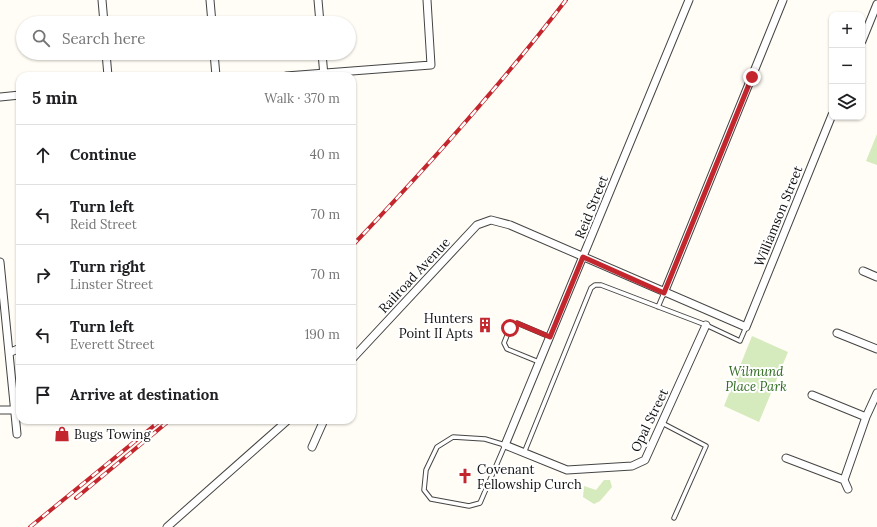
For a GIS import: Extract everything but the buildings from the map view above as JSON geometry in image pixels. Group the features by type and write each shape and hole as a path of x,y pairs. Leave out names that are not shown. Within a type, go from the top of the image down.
{"street":[{"path":"102,0 103,16"},
{"path":"210,0 211,16"},
{"path":"318,0 319,16"},
{"path":"355,72 431,65 428,0"},
{"name":"Reid Street","path":"505,445 689,0"},
{"path":"664,293 783,0"},
{"path":"865,34 877,4"},
{"path":"107,60 108,72"},
{"path":"215,60 216,72"},
{"path":"322,60 323,72"},
{"path":"0,97 16,95"},
{"name":"Williamson Street","path":"746,327 830,120"},
{"name":"Railroad Avenue","path":"356,355 478,225 491,220 510,225 583,257"},
{"path":"583,257 746,327"},
{"path":"0,262 2,314 10,352 16,422"},
{"path":"863,272 877,277"},
{"name":"Opal Street","path":"505,445 568,470 632,466 645,460 706,325"},
{"path":"837,333 877,349"},
{"path":"10,352 16,350"},
{"path":"848,489 844,480 866,417 877,393"},
{"path":"812,395 866,417"},
{"path":"0,410 15,410"},
{"path":"16,424 17,434"},
{"path":"167,527 283,424"},
{"path":"312,447 322,424"},
{"path":"786,458 844,480"}],"lane":[{"path":"524,453 591,288 595,285 601,284 706,325 740,341 746,327"},
{"path":"658,307 664,293"},
{"path":"539,362 507,349 504,343 510,328 517,323 550,337"},
{"path":"662,424 706,446 674,518"},
{"path":"453,437 485,439 505,445 480,503 469,506 431,499 424,490 426,470 436,447 453,437"}],"green space":[{"path":"877,134 877,165 866,161"},
{"name":"Wilmund Place Park","path":"752,336 788,352 759,422 724,406"},
{"path":"604,480 610,480 612,487 600,501 594,504 583,497 584,486 596,490"}],"railway":[{"path":"356,242 489,95 566,0"},
{"path":"30,527 156,424"},
{"path":"76,498 165,424"}],"place":[{"name":"Hunters Point II Apts","path":"485,325"},
{"name":"Bugs Towing","path":"62,434"},
{"name":"Covenant Fellowship Curch","path":"465,476"}],"route":[{"path":"510,328 513,324 517,323 550,337 583,257 664,293 752,77"}]}
